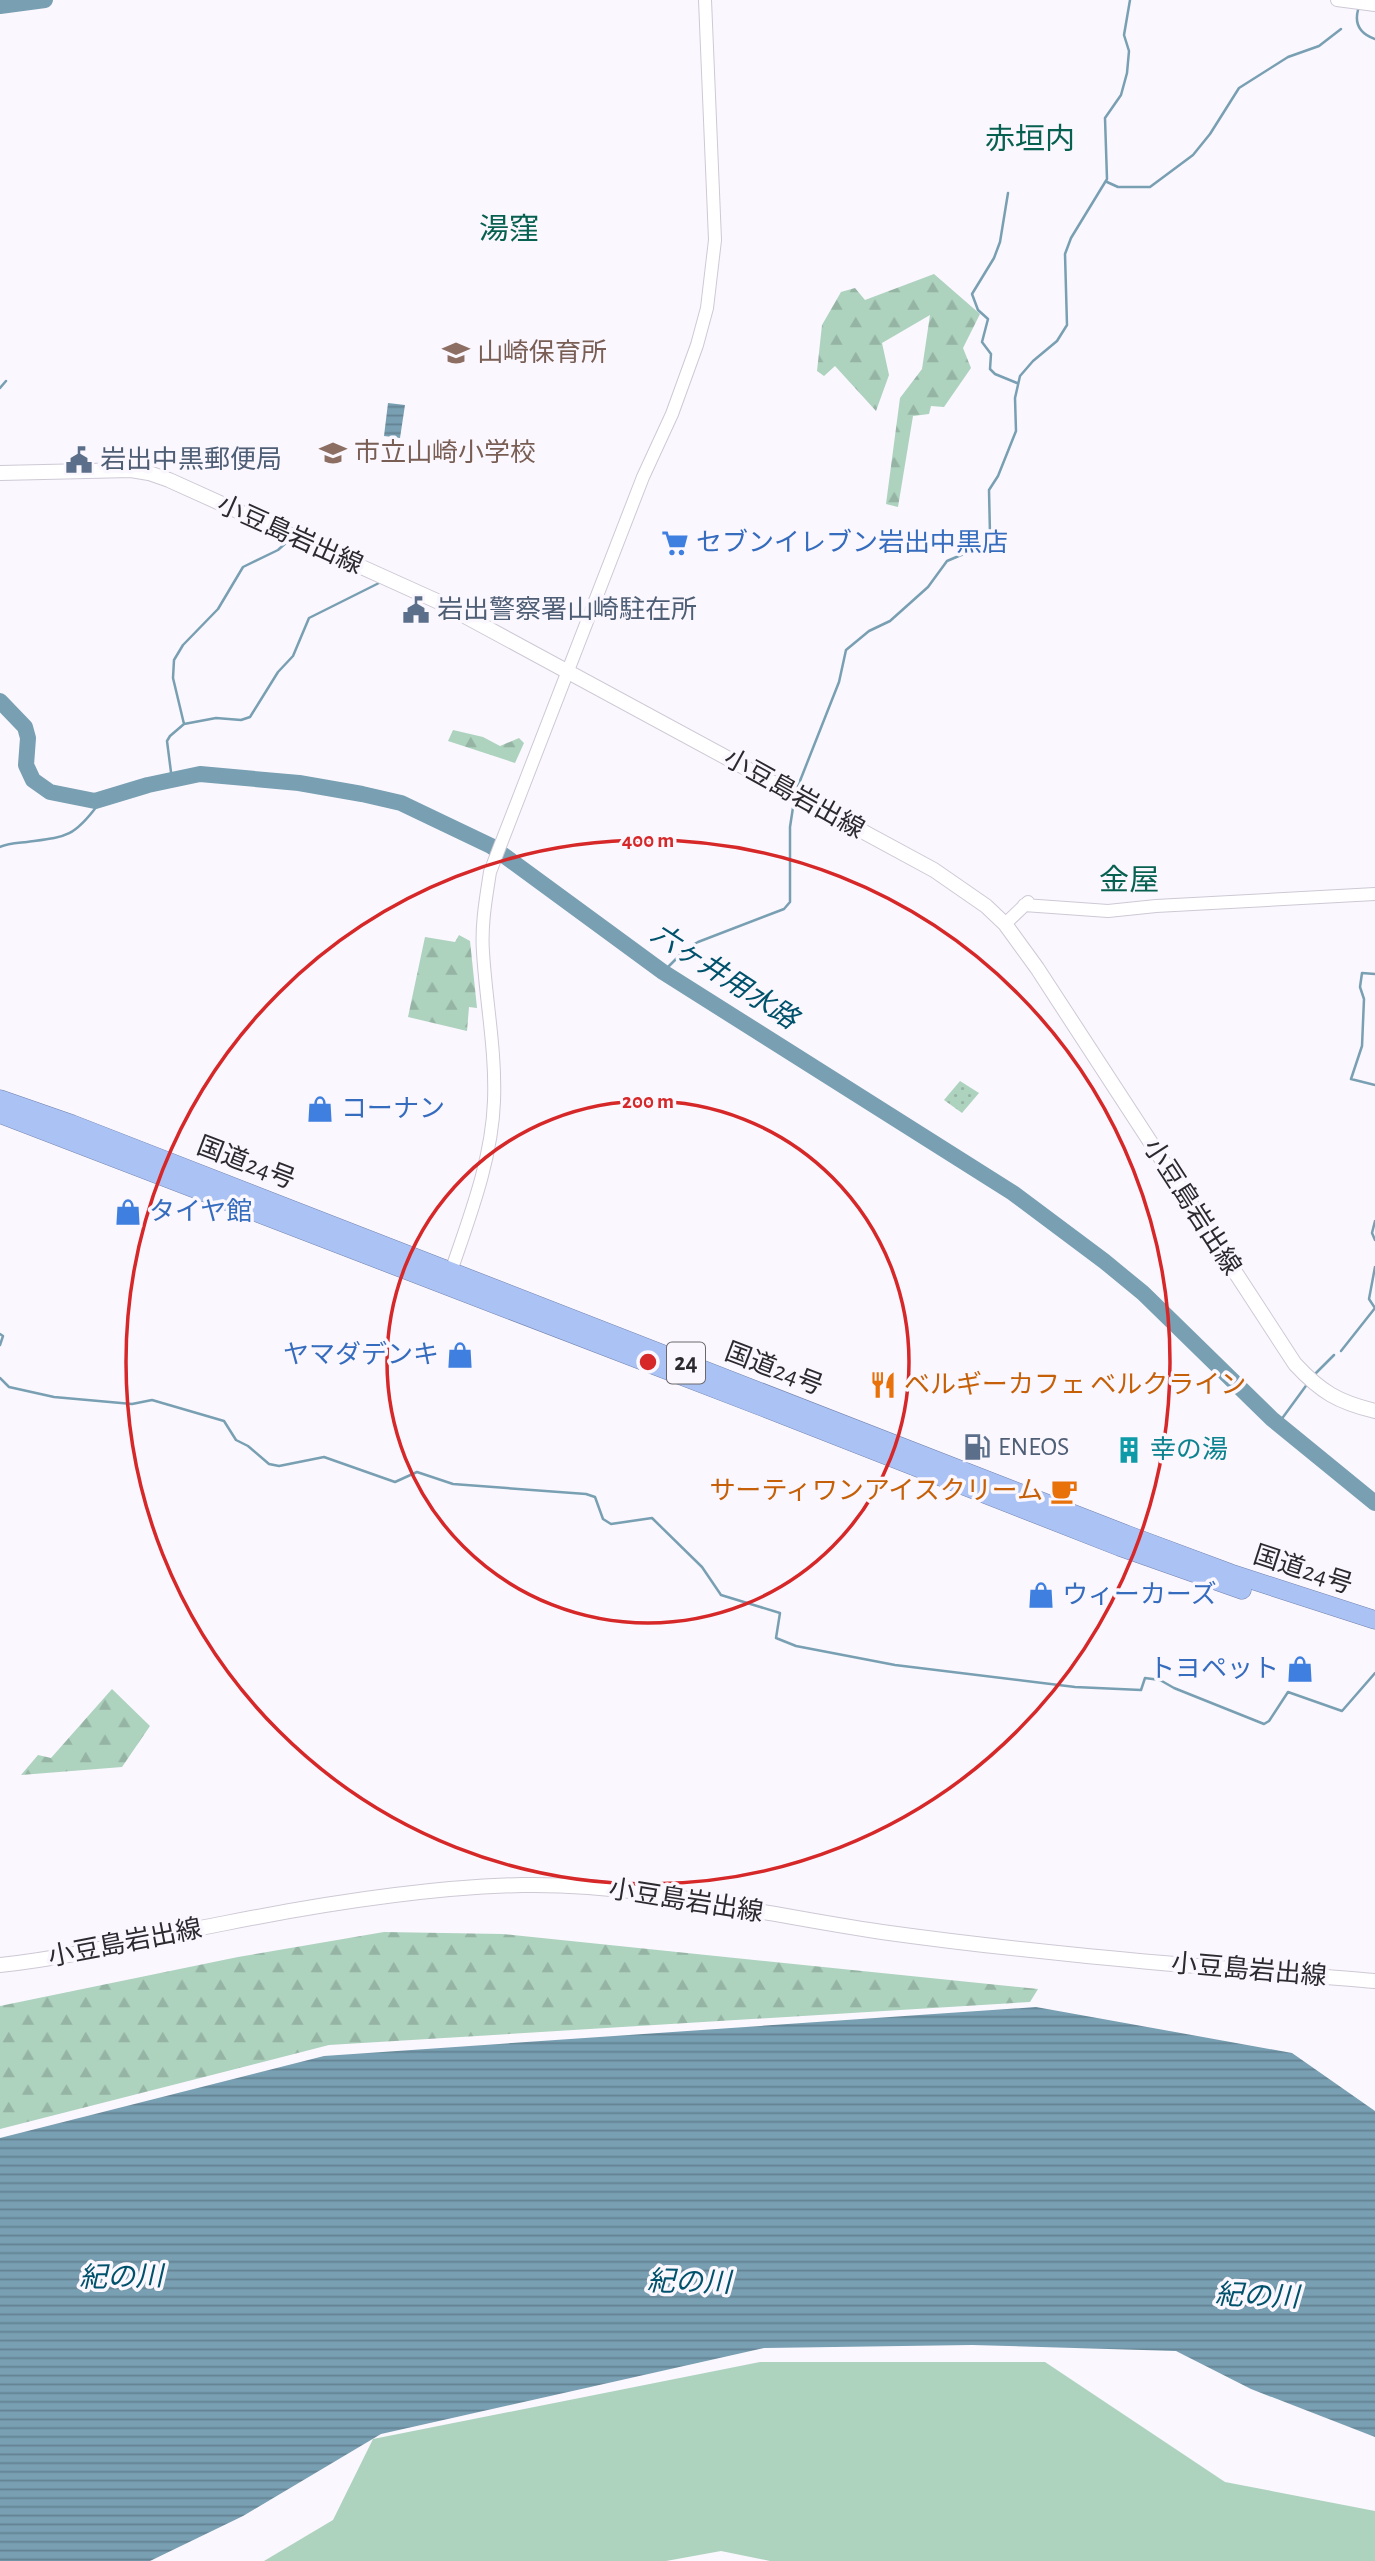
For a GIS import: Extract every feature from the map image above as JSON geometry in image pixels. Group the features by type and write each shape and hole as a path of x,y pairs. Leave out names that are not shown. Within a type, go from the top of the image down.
{"highway":[{"name":"国道24号","path":"0,1099 72,1124 449,1279 1120,1547 1375,1633"},
{"name":"国道24号","path":"0,1114 449,1279 1230,1573 1375,1620"}],"main road":[{"name":"小豆島岩出線","path":"0,473 131,470 149,473 439,602 934,870 980,901 1005,924 1037,968 1295,1364 1317,1387 1335,1398 1375,1411"},
{"name":"小豆島岩出線","path":"0,1965 76,1953 230,1922 379,1898 523,1885 582,1886 674,1897 836,1926 969,1944 1375,1981"}],"street":[{"path":"449,1279 490,1143 494,1058 483,950 484,913 490,872 643,477 672,414 697,345 707,308 715,240 705,0"},
{"path":"1337,0 1375,5"},
{"path":"1005,924 1030,899 1039,898 1156,906 1375,894"}],"green space":[{"path":"934,274 980,314 963,348 971,368 944,407 931,406 929,414 913,416 898,507 886,504 900,398 922,369 930,315 882,343 889,375 876,411 835,366 824,376 817,371 822,325 841,292 855,288 865,300"},
{"path":"453,730 483,737 500,746 519,738 524,743 515,763 448,741"},
{"path":"459,935 470,941 477,1008 469,1007 467,1031 408,1017 425,937 455,942"},
{"path":"960,1081 979,1093 962,1113 944,1100"},
{"path":"112,1689 150,1726 122,1767 21,1775 38,1755 51,1758"},
{"path":"384,1932 502,1934 1038,1989 1030,2002 329,2045 0,2129 0,2006 238,1957"},
{"path":"760,2362 1045,2362 1225,2482 1375,2511 1375,2561 770,2561 721,2551 666,2561 264,2561 333,2520 373,2439"}],"water":[{"path":"388,403 405,405 400,438 384,436"},
{"name":"紀の川","path":"1036,2007 1292,2053 1375,2111 1375,2437 1251,2389 1176,2351 972,2345 764,2348 381,2434 243,2516 150,2561 0,2561 0,2138 324,2056"}],"waterway":[{"path":"0,6 45,0"},
{"path":"796,791 839,682 846,650 869,631 890,621 928,587 947,561 980,547 990,534 989,490 998,476 1016,431 1015,398 1020,376 1057,341 1067,325 1065,254 1071,238 1107,179 1105,118 1121,95 1127,73 1129,51 1124,35 1130,0"},
{"path":"1358,10 1360,28 1375,39"},
{"path":"1107,182 1118,187 1150,187 1193,155 1210,134 1239,88 1288,57 1319,46 1341,29"},
{"path":"1008,193 1000,242 994,258 972,294 978,310 988,319 982,342 991,354 990,369 995,374 1017,383"},
{"path":"0,388 6,381"},
{"path":"184,724 173,678 174,660 183,645 218,609 243,567 278,550 288,541"},
{"path":"172,780 167,741 170,736 184,724 216,718 241,720 250,717 278,672 293,656 309,618 379,583"},
{"name":"六ヶ井用水路","path":"0,701 25,727 28,738 26,765 33,780 50,792 95,801 148,785 200,774 299,783 401,803 491,846 663,972 1013,1193 1143,1293 1272,1419 1375,1503"},
{"path":"0,847 67,834 89,817 97,806 95,801"},
{"path":"663,972 687,948 784,909 790,902 790,827 794,801"},
{"path":"1375,974 1362,973 1362,1046 1351,1079 1375,1085"},
{"path":"1375,1221 1372,1233 1375,1240"},
{"path":"1341,1351 1375,1308 1369,1299 1375,1267"},
{"path":"0,1334 3,1336 0,1345"},
{"path":"1314,1375 1334,1355"},
{"path":"0,1378 9,1387 54,1397 132,1404 152,1400 224,1421 236,1440 248,1446 269,1464 279,1466 324,1457 395,1482 417,1472 453,1484 586,1494 595,1497 603,1519 611,1524 652,1518 702,1567 721,1595 780,1613 776,1638 796,1646 895,1665 1075,1687 1141,1690 1145,1678 1160,1680 1264,1724 1269,1721 1288,1692 1342,1711 1375,1673"},
{"path":"1278,1424 1308,1383"}],"place":[{"name":"山崎保育所","path":"456,353"},
{"name":"市立山崎小学校","path":"333,453"},
{"name":"岩出中黒郵便局","path":"79,460"},
{"name":"セブンイレブン岩出中黒店","path":"675,543"},
{"name":"岩出警察署山崎駐在所","path":"416,610"},
{"name":"コーナン","path":"320,1109"},
{"name":"タイヤ館","path":"128,1212"},
{"name":"ヤマダデンキ","path":"460,1355"},
{"name":"ベルギーカフェ ベルクライン","path":"883,1385"},
{"name":"ENEOS","path":"977,1447"},
{"name":"幸の湯","path":"1129,1450"},
{"name":"サーティワンアイスクリーム","path":"1064,1491"},
{"name":"ウィーカーズ","path":"1041,1595"},
{"name":"トヨペット","path":"1300,1669"}],"district":[{"name":"赤垣内","path":"1030,140"},
{"name":"湯窪","path":"509,230"},
{"name":"金屋","path":"1129,881"}]}
